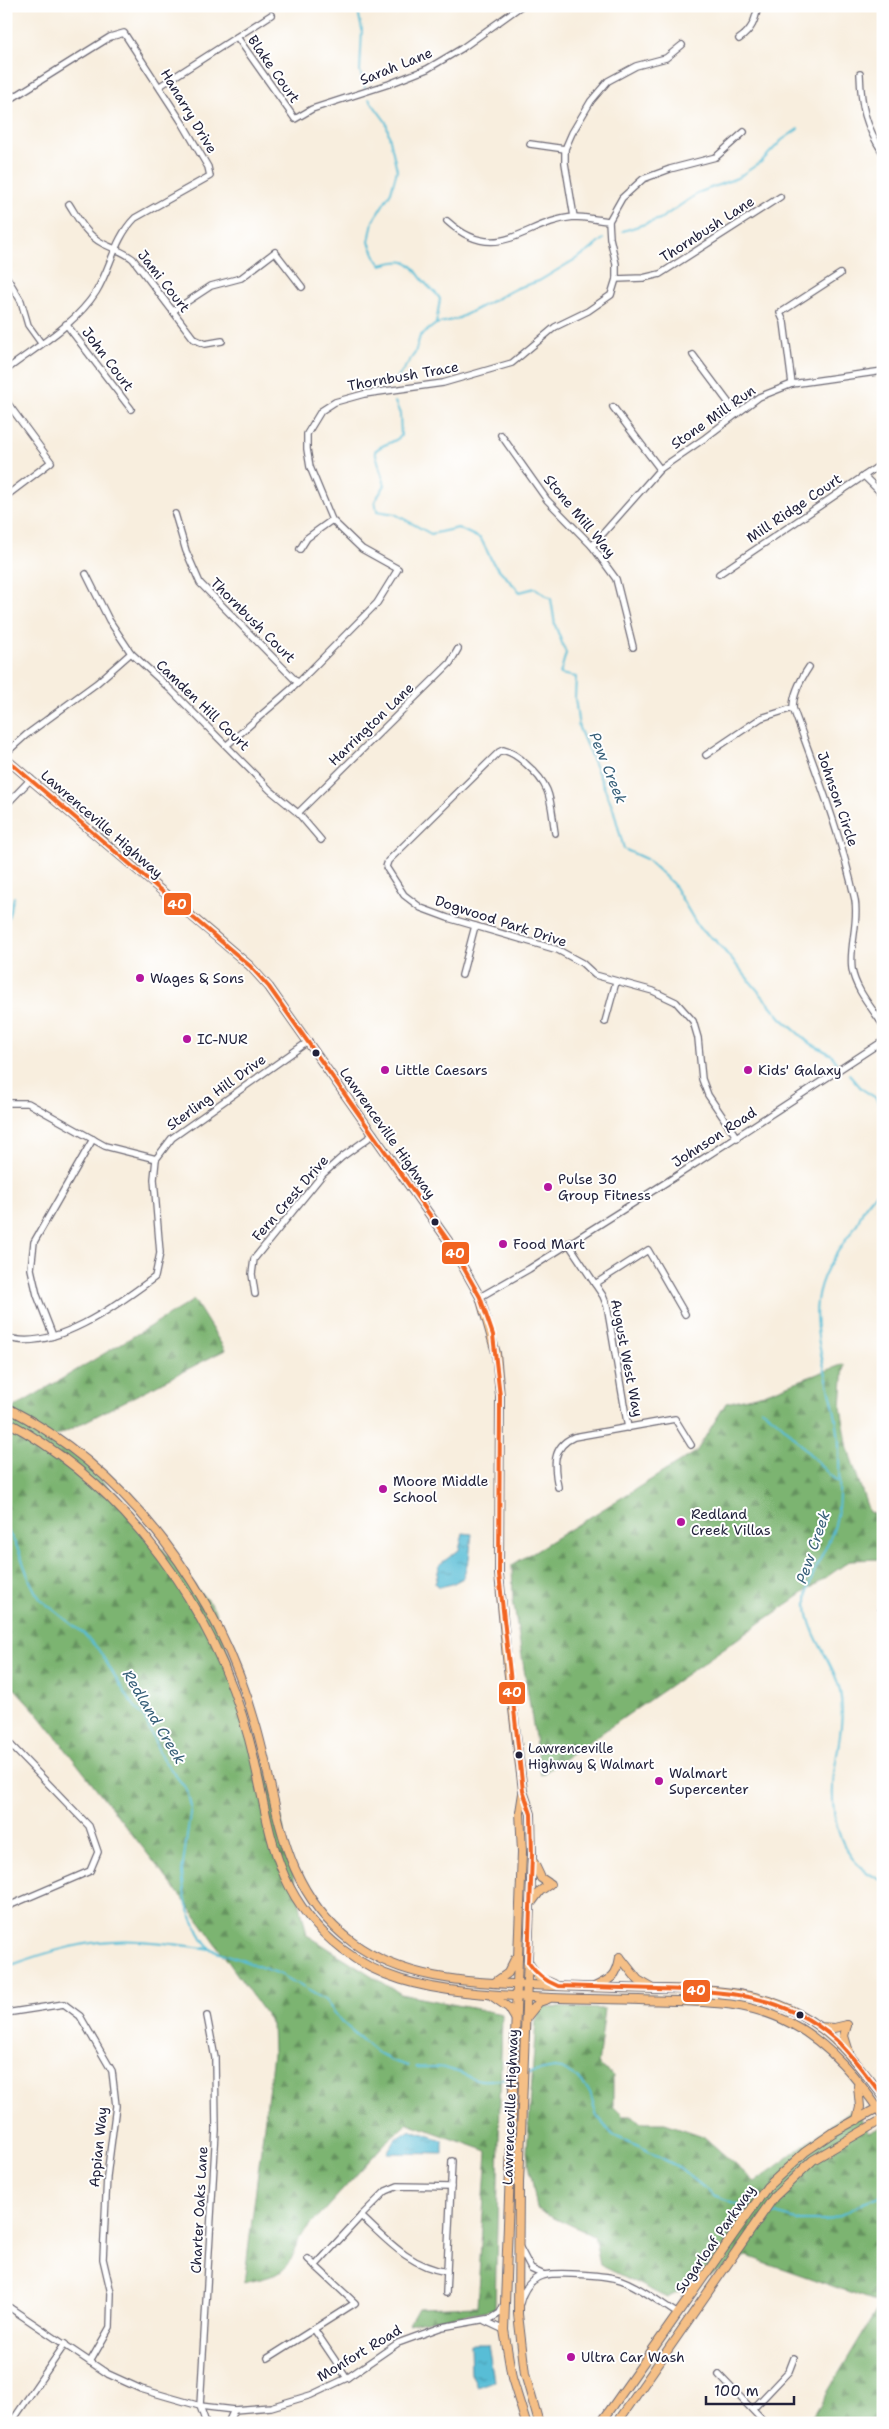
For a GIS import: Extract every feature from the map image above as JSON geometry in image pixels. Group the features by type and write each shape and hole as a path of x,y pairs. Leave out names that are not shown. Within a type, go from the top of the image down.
{"main road":[{"name":"Lawrenceville Highway","path":"6,759 250,966 269,987 309,1041 449,1242 480,1296 493,1335 499,1373 499,1574 523,1791 531,1814 532,1855 517,2242 518,2314 525,2374 539,2423"},
{"path":"6,1407 26,1417 81,1456 111,1483 163,1539 192,1580 214,1616 246,1692 284,1843 295,1874 310,1899 330,1924 350,1940 371,1955 412,1972 440,1977 494,1983 592,1988 719,1990 742,1994 792,2011 818,2027 850,2054 883,2096"},
{"path":"6,1421 71,1463 121,1509 170,1567 204,1622 230,1682 249,1739 270,1836 288,1884 311,1920 343,1950 370,1968 401,1981 433,1988 551,1998 719,2002 756,2009 791,2023 809,2034 842,2063 880,2107 883,2117"},
{"path":"204,1622 214,1616"},
{"path":"259,1788 270,1785"},
{"name":"Lawrenceville Highway","path":"523,1791 520,1812 522,1852 504,2330 512,2378 526,2423"},
{"path":"530,1906 540,1891 550,1884 541,1878 534,1868 532,1855"},
{"path":"343,1950 350,1940"},
{"path":"494,1983 508,1973 517,1952"},
{"path":"592,1988 611,1979 618,1971 620,1957 638,1980 654,1989"},
{"path":"528,1962 538,1977 558,1986"},
{"path":"488,1994 503,2002 515,2018"},
{"path":"526,2019 538,2002 551,1998"},
{"path":"818,2027 834,2028 847,2025 844,2036 850,2054"},
{"path":"857,2082 860,2102 857,2120"},
{"name":"Sugarloaf Parkway","path":"601,2423 751,2208 776,2179 805,2152 880,2107"},
{"name":"Sugarloaf Parkway","path":"617,2423 714,2285 761,2214 787,2184 813,2160 883,2117"}],"street":[{"name":"Sarah Lane","path":"299,118 312,109 389,84 427,69 461,49 521,6"},
{"path":"740,39 749,33 753,26 758,6"},
{"name":"Blake Court","path":"271,15 237,37 292,118 299,118"},
{"name":"Hanarry Drive","path":"6,102 110,37 124,33 160,86 208,167 210,176 134,218 125,228 114,248 97,290 89,302 66,324 6,370"},
{"path":"160,86 237,37"},
{"path":"574,217 565,164 565,149 572,133 592,101 608,81 636,66 666,58 682,45"},
{"path":"860,74 863,112 870,131 883,153"},
{"path":"616,279 616,264 610,238 609,221 622,198 643,180 670,169 716,157 744,132"},
{"path":"530,144 565,149"},
{"name":"Thornbush Lane","path":"616,279 643,278 660,274 780,197"},
{"name":"Jami Court","path":"69,204 90,235 134,259 194,339 205,344 222,341"},
{"path":"447,221 456,230 472,237 491,241 512,239 551,223 574,217 609,221"},
{"path":"173,311 211,286 241,278 275,252 302,287"},
{"path":"792,384 784,322 780,313 840,274"},
{"path":"6,276 21,301 28,325 41,343"},
{"name":"Thornbush Trace","path":"227,745 298,683 377,603 398,569 362,550 332,520 310,467 307,448 307,434 321,411 335,402 364,394 444,383 512,363 555,327 588,311 611,295 616,279"},
{"name":"John Court","path":"66,324 131,409"},
{"path":"693,354 737,414"},
{"name":"Stone Mill Run","path":"592,546 660,469 759,397 792,384 883,371"},
{"path":"6,401 51,462 6,496"},
{"path":"613,407 660,469"},
{"name":"Stone Mill Way","path":"501,436 547,500 592,546 616,579 633,647"},
{"name":"Mill Ridge Court","path":"719,574 883,463"},
{"path":"864,476 883,495"},
{"name":"Thornbush Court","path":"175,514 186,551 200,583 298,683"},
{"path":"300,549 307,538 332,520"},
{"name":"Camden Hill Court","path":"86,574 109,620 131,653 227,745 270,790 298,813 321,840"},
{"name":"Harrington Lane","path":"298,813 450,663 458,649"},
{"path":"6,753 26,735 97,683 131,653"},
{"path":"706,755 761,718 793,708 793,701 801,679 809,667"},
{"name":"Johnson Circle","path":"793,708 837,828 855,901 856,925 852,970 859,987 883,1025"},
{"name":"Dogwood Park Drive","path":"555,833 548,788 539,775 520,758 503,750 388,861 386,867 404,895 421,908 558,950 582,963 595,974 616,982 653,991 676,1002 693,1021 698,1038 702,1079 708,1095 737,1138"},
{"path":"6,805 30,779"},
{"path":"462,976 475,926"},
{"path":"605,1022 616,982"},
{"name":"Sterling Hill Drive","path":"156,1159 172,1138 309,1041"},
{"name":"Johnson Road","path":"480,1296 530,1269 568,1243 737,1138 883,1041"},
{"path":"6,1103 28,1103 105,1146 156,1159 154,1179 160,1253 155,1277 119,1304 87,1322 38,1341 18,1341 6,1337"},
{"name":"Fern Crest Drive","path":"255,1294 252,1274 254,1259 323,1174 342,1157 374,1134"},
{"path":"53,1336 37,1295 32,1269 34,1242 93,1139"},
{"name":"August West Way","path":"568,1243 607,1306 628,1428"},
{"path":"595,1284 648,1250 685,1314"},
{"path":"558,1487 553,1464 557,1452 563,1444 574,1437 675,1419 691,1445"},
{"path":"6,1740 89,1826 98,1852 90,1871 6,1907"},
{"name":"Appian Way","path":"6,2013 64,2004 80,2016 112,2071 116,2106 107,2176 103,2259 111,2293 110,2327 90,2362"},
{"name":"Charter Oaks Lane","path":"200,2406 216,2130 215,2058 207,2016"},
{"path":"446,2293 452,2161"},
{"path":"315,2266 386,2191 398,2186 451,2187"},
{"path":"361,2216 402,2253 417,2263 429,2269 447,2272"},
{"path":"517,2242 531,2269 544,2275 579,2275 622,2280 678,2314"},
{"path":"268,2358 355,2303 308,2259"},
{"path":"518,2314 525,2289 544,2275"},
{"name":"Monfort Road","path":"6,2305 108,2374 142,2389 200,2406 234,2410 271,2407 294,2401 328,2388 347,2378 398,2343 418,2334 442,2327 483,2321 500,2313 504,2304"},
{"path":"483,2321 497,2325 504,2330"},
{"path":"314,2329 347,2378"},
{"path":"11,2423 65,2344"},
{"path":"752,2409 789,2371 794,2358"},
{"path":"719,2375 765,2423"},
{"path":"200,2406 206,2423"},
{"path":"228,2423 234,2410"}],"green space":[{"path":"194,1300 225,1350 51,1439 88,1464 214,1608 278,1806 307,1935 401,1994 502,2014 495,2309 409,2324 418,2308 477,2306 487,2151 408,2123 389,2139 299,2238 291,2260 286,2267 274,2275 244,2283 273,2054 272,2024 194,1913 38,1714 6,1679 6,1409 8,1411"},
{"path":"844,1364 841,1407 848,1449 869,1512 883,1517 883,1559 851,1560 541,1775 513,1600 512,1565 696,1452 726,1403 764,1394"},
{"path":"542,2007 605,2009 598,2064 613,2075 613,2106 623,2116 633,2116 641,2123 665,2123 703,2136 755,2182 856,2107 868,2133 883,2126 883,2417 875,2423 809,2423 881,2303 747,2256 667,2298 600,2265 594,2236 537,2209 527,2152 536,2020"}],"water":[{"path":"463,1533 472,1534 469,1559 463,1578 452,1584 439,1587 435,1584 440,1564 459,1550"},
{"path":"411,2130 443,2140 443,2154 387,2153 395,2139"},
{"path":"470,2344 488,2344 494,2381 478,2387 471,2375"}],"waterway":[{"name":"Pew Creek","path":"357,6 362,30 360,71 365,88"},
{"name":"Pew Creek","path":"369,99 386,122 397,170 391,192 373,221 369,242 381,265 400,261 406,262 411,265 440,299 436,324 420,336 415,353 393,384"},
{"path":"623,231 660,219 700,192 737,178 761,162 782,140 798,129"},
{"path":"436,324 457,319 517,288 539,281 589,251 603,239"},
{"name":"Pew Creek","path":"395,402 400,414 401,436 375,451 385,485 375,501 377,511 395,514 431,534 458,528 481,539 493,563 520,592 535,588 551,599 555,625 566,653 560,674 576,677 575,698 579,728 613,808 624,849 646,859 673,884 699,928 716,941 781,1018 808,1042 832,1055 836,1062"},
{"path":"6,925 14,897"},
{"name":"Pew Creek","path":"849,1074 862,1089 876,1098 883,1113"},
{"name":"Pew Creek","path":"883,1184 864,1208 857,1223 832,1260 819,1290 816,1318 821,1354 838,1428 839,1486 835,1525 813,1575 807,1596 807,1607 812,1629 833,1670 840,1691 842,1711 833,1789 836,1821 840,1836 856,1863 868,1873 883,1881"},
{"path":"761,1409 792,1434 838,1482"},
{"name":"Redland Creek","path":"6,1530 17,1546 35,1592 41,1600 83,1633 98,1649 129,1699 145,1719 162,1758 187,1790 191,1807 182,1872 187,1906 202,1939 211,1949 280,1974 325,2000 341,2021 377,2053 392,2061 408,2066"},
{"path":"6,1967 55,1951 104,1942 147,1942 211,1949"},
{"name":"Redland Creek","path":"416,2067 444,2068 485,2080 505,2078"},
{"name":"Redland Creek","path":"528,2073 554,2068 562,2069 578,2078 590,2092 597,2117 614,2136 641,2147 680,2168 713,2195 749,2208"},
{"name":"Redland Creek","path":"768,2212 800,2221 826,2221 847,2212 863,2202 883,2195"}],"transit line":[{"name":"40","path":"6,759 250,966 269,987 449,1242 480,1297 493,1335 500,1396 499,1574 523,1791 531,1814 532,1855 528,1962 541,1977 558,1986 706,1991 752,1998 774,2004 795,2012 816,2024 836,2040 855,2060 883,2096"}],"place":[{"name":"Wages & Sons","path":"140,978"},
{"name":"IC-NUR","path":"187,1039"},
{"name":"Little Caesars","path":"385,1070"},
{"name":"Kids' Galaxy","path":"748,1070"},
{"name":"Pulse 30 Group Fitness","path":"548,1187"},
{"name":"Food Mart","path":"503,1244"},
{"name":"Moore Middle School","path":"383,1489"},
{"name":"Redland Creek Villas","path":"681,1522"},
{"name":"Lawrenceville Highway & Walmart","path":"519,1755"},
{"name":"Walmart Supercenter","path":"659,1781"},
{"name":"Ultra Car Wash","path":"571,2357"}]}
